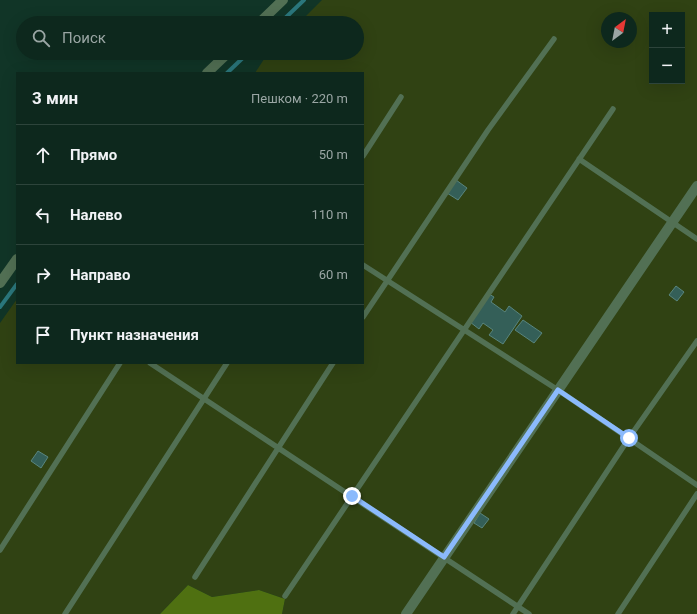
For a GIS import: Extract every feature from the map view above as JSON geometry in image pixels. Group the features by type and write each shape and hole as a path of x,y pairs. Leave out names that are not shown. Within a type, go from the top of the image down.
{"street":[{"path":"266,16 283,0"},
{"path":"208,72 221,60"},
{"path":"406,614 697,186"},
{"path":"0,283 16,259"}],"lane":[{"path":"364,315 488,130 554,39"},
{"path":"364,154 401,97"},
{"path":"285,596 613,109"},
{"path":"579,159 697,239"},
{"path":"364,266 558,390 697,485"},
{"path":"513,614 629,438 697,341"},
{"path":"0,550 119,364"},
{"path":"151,364 529,614"},
{"path":"65,614 226,364"},
{"path":"195,578 277,448 332,364"},
{"path":"618,614 697,494"}],"green space":[{"path":"322,0 697,0 697,614 282,614 285,599 259,590 212,597 188,585 160,614 0,614 0,323 16,300 16,364 364,364 364,72 256,72 263,60 364,60 364,16 306,16"},
{"path":"188,585 212,597 259,590 285,599 282,614 160,614"}],"building":[{"path":"456,180 467,188 458,200 447,193"},
{"path":"676,286 684,292 677,301 669,295"},
{"path":"489,294 494,297 491,302 505,312 509,306 522,316 503,344 489,335 493,330 483,323 479,329 470,322"},
{"path":"523,320 542,333 534,343 515,330"},
{"path":"38,451 48,457 41,468 31,461"},
{"path":"480,513 489,519 482,528 474,523"}],"waterway":[{"path":"287,16 304,0"},
{"path":"228,72 241,60"},
{"path":"0,307 16,285"}],"route":[{"path":"352,496 444,557 558,390 629,438"}]}
